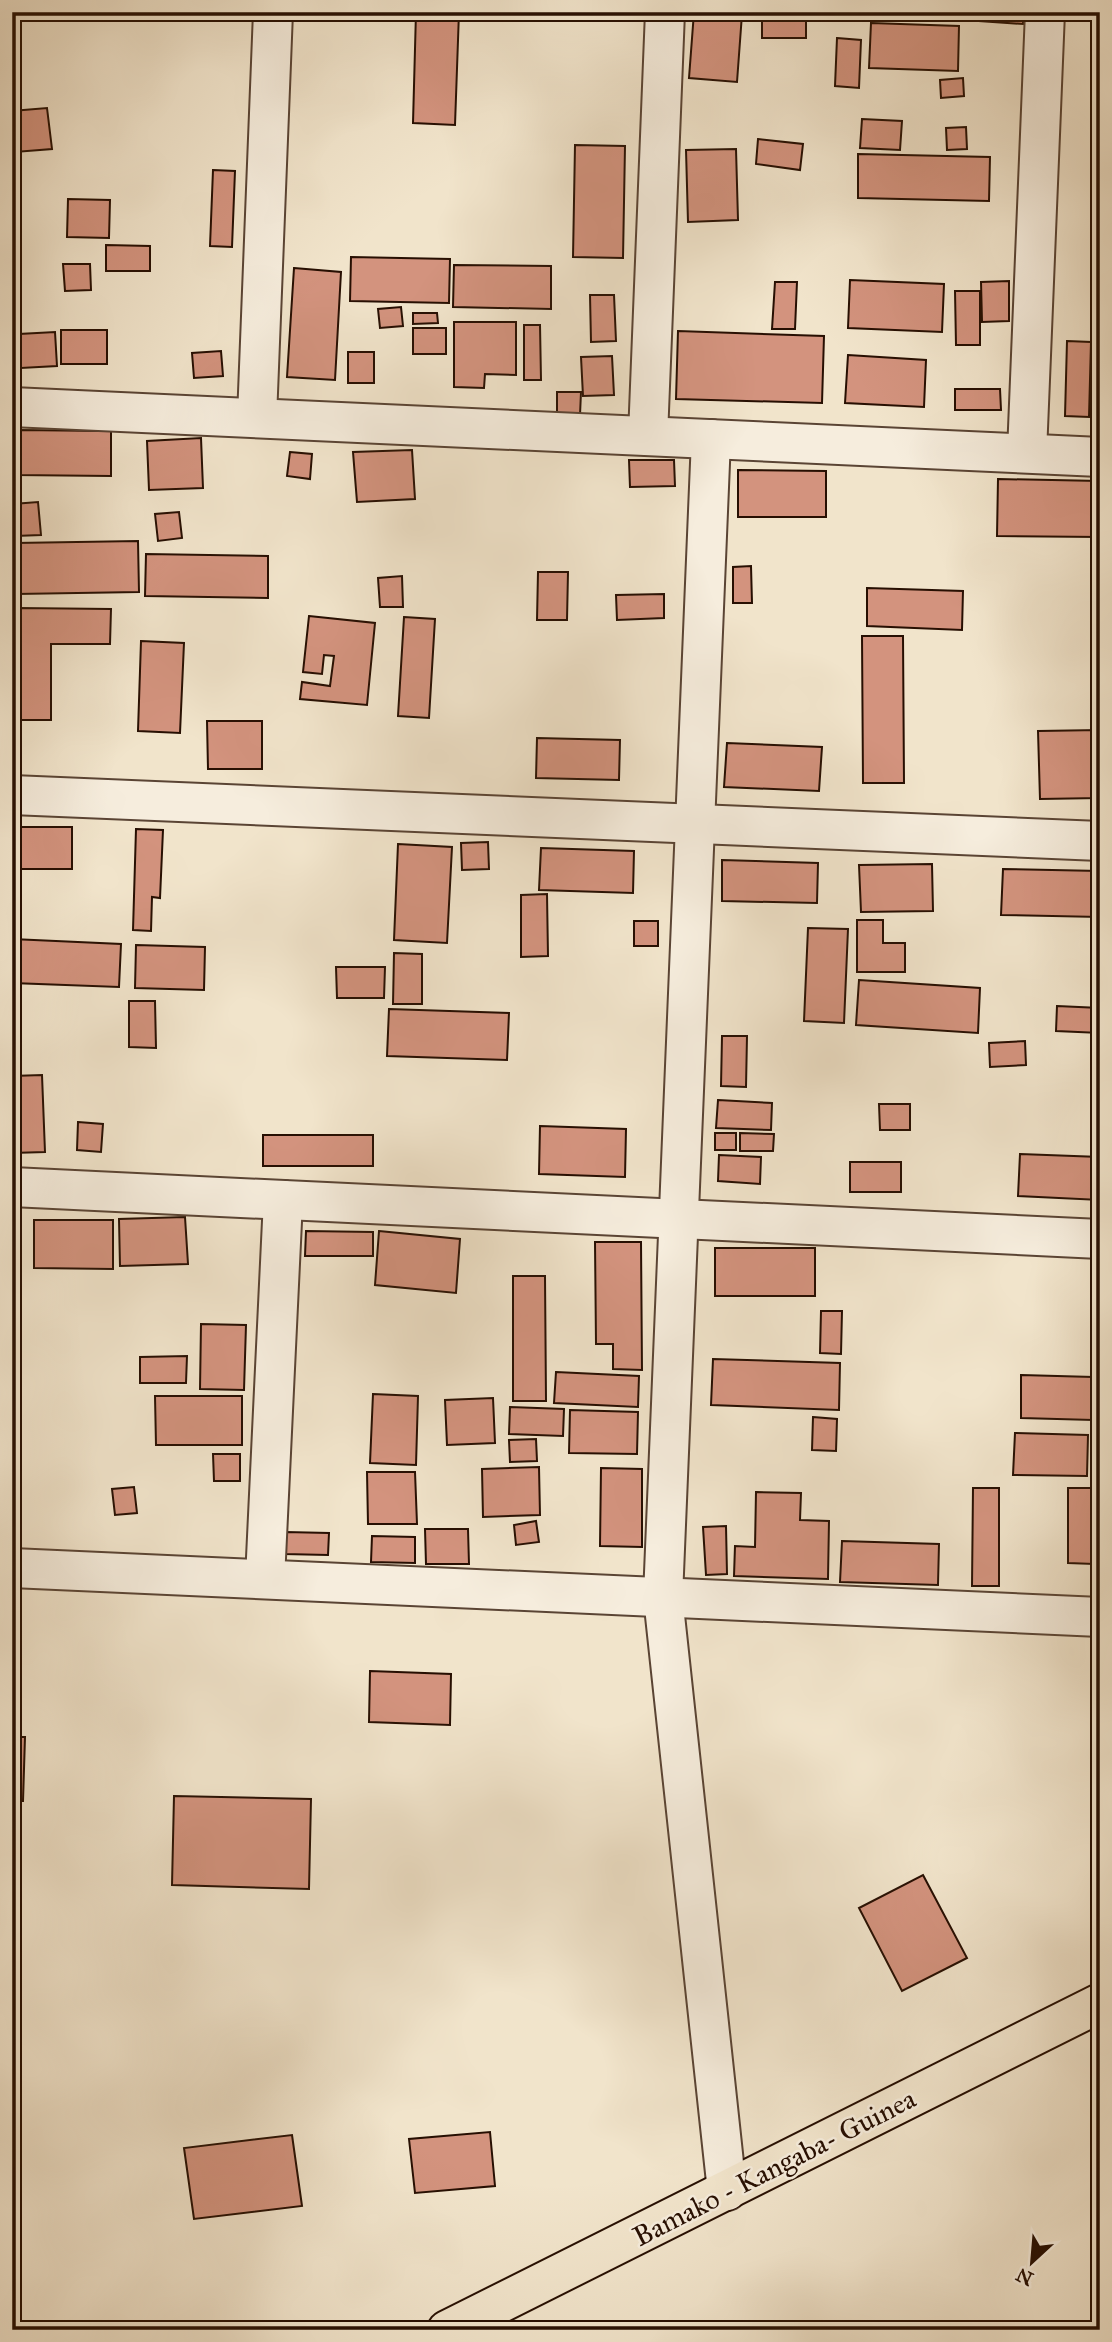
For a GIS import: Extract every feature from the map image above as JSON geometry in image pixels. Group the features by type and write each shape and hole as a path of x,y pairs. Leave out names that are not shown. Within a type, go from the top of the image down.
{"main road":[{"name":"Bamako - Kangaba- Guinea","path":"447,2330 1100,2003"}],"street":[{"path":"257,418 274,12"},
{"path":"648,436 665,12"},
{"path":"1027,453 1045,12"},
{"path":"12,407 1100,457"},
{"path":"711,439 663,1597 727,2190"},
{"path":"12,795 1100,841"},
{"path":"12,1187 1100,1239"},
{"path":"265,1579 284,1200"},
{"path":"12,1568 1100,1617"}],"building":[{"path":"24,12 71,12 71,19 25,20"},
{"path":"416,12 459,12 455,125 413,123"},
{"path":"694,12 742,14 737,82 689,78"},
{"path":"936,12 1024,12 1023,24 936,18"},
{"path":"762,15 806,15 806,38 762,38"},
{"path":"871,23 959,26 958,71 869,68"},
{"path":"837,38 861,40 859,88 835,86"},
{"path":"963,78 964,96 941,98 940,80"},
{"path":"47,108 52,149 15,152 12,111"},
{"path":"862,119 902,121 900,150 860,148"},
{"path":"966,127 967,149 947,150 946,128"},
{"path":"758,139 803,144 800,170 756,164"},
{"path":"575,145 625,146 623,258 573,257"},
{"path":"736,149 738,220 688,222 686,150"},
{"path":"858,154 990,157 989,201 858,198"},
{"path":"213,170 235,171 232,247 210,246"},
{"path":"68,199 110,200 109,238 67,237"},
{"path":"106,245 150,246 150,271 106,271"},
{"path":"351,257 450,259 449,303 350,301"},
{"path":"63,264 90,264 91,290 65,291"},
{"path":"454,265 551,266 551,309 453,307"},
{"path":"294,268 341,272 335,380 287,377"},
{"path":"850,280 944,284 942,332 848,328"},
{"path":"1009,281 1009,321 982,322 981,282"},
{"path":"775,282 797,282 795,329 772,329"},
{"path":"955,291 980,291 980,345 956,345"},
{"path":"590,295 614,295 616,341 591,342"},
{"path":"401,307 403,326 380,328 378,309"},
{"path":"413,313 437,313 438,323 413,324"},
{"path":"454,322 516,322 516,375 485,374 484,388 454,387"},
{"path":"524,325 540,325 541,380 524,380"},
{"path":"413,328 446,328 446,354 413,354"},
{"path":"61,330 107,330 107,364 61,364"},
{"path":"678,331 824,336 822,403 676,399"},
{"path":"55,332 57,366 21,368 19,334"},
{"path":"1067,341 1091,342 1089,417 1065,416"},
{"path":"221,351 223,376 194,378 192,353"},
{"path":"348,352 374,352 374,383 348,383"},
{"path":"848,355 926,360 924,407 845,403"},
{"path":"612,356 614,395 583,396 581,357"},
{"path":"955,389 1000,389 1001,410 955,410"},
{"path":"557,392 581,392 580,415 557,415"},
{"path":"16,430 111,431 111,476 15,475"},
{"path":"201,438 203,488 149,490 147,441"},
{"path":"412,450 415,499 357,502 353,452"},
{"path":"290,452 312,454 310,479 287,476"},
{"path":"629,460 674,460 675,486 630,487"},
{"path":"738,470 826,471 826,517 738,517"},
{"path":"998,479 1100,481 1100,537 997,536"},
{"path":"38,502 41,535 15,536 13,504"},
{"path":"179,512 182,538 158,541 155,514"},
{"path":"138,541 139,592 16,594 15,543"},
{"path":"146,554 268,556 268,598 145,596"},
{"path":"751,566 752,603 733,603 733,567"},
{"path":"538,572 568,572 567,620 537,620"},
{"path":"402,576 403,607 380,607 378,578"},
{"path":"867,588 963,591 962,630 867,626"},
{"path":"664,594 664,618 617,620 616,595"},
{"path":"18,608 111,609 110,644 51,644 51,720 17,720"},
{"path":"309,616 375,623 367,705 300,699 302,682 330,686 334,656 324,655 322,674 303,672"},
{"path":"404,617 435,619 429,718 398,716"},
{"path":"862,636 903,636 904,783 863,783"},
{"path":"141,641 184,643 180,733 138,731"},
{"path":"207,721 262,721 262,769 208,769"},
{"path":"1100,730 1100,798 1040,799 1038,731"},
{"path":"537,738 620,740 619,780 536,778"},
{"path":"727,743 822,747 819,791 724,787"},
{"path":"12,827 72,827 72,869 12,869"},
{"path":"136,829 163,830 160,898 152,897 151,931 133,930"},
{"path":"488,842 489,869 462,870 461,843"},
{"path":"398,844 452,847 447,943 394,940"},
{"path":"541,848 634,851 633,893 539,890"},
{"path":"722,860 818,863 817,903 722,901"},
{"path":"932,864 933,911 861,912 859,865"},
{"path":"1003,869 1100,871 1100,917 1001,915"},
{"path":"547,894 548,956 521,957 521,895"},
{"path":"857,920 883,920 883,943 905,943 905,972 857,972"},
{"path":"634,921 658,921 658,946 634,946"},
{"path":"808,928 848,929 844,1023 804,1021"},
{"path":"12,939 121,944 119,987 12,983"},
{"path":"136,945 205,947 204,990 135,988"},
{"path":"394,953 422,954 422,1004 393,1004"},
{"path":"336,967 385,967 384,998 337,998"},
{"path":"859,980 980,988 978,1033 856,1025"},
{"path":"129,1001 155,1001 156,1048 129,1047"},
{"path":"1057,1006 1100,1008 1100,1033 1056,1031"},
{"path":"389,1009 509,1013 507,1060 387,1056"},
{"path":"722,1036 747,1036 746,1087 721,1086"},
{"path":"1025,1041 1026,1065 990,1067 989,1043"},
{"path":"42,1075 45,1152 12,1153 12,1076"},
{"path":"718,1100 772,1103 771,1130 716,1128"},
{"path":"879,1104 910,1104 910,1130 880,1130"},
{"path":"78,1122 103,1124 101,1152 77,1150"},
{"path":"540,1126 626,1129 625,1177 539,1174"},
{"path":"715,1133 736,1133 736,1150 715,1150"},
{"path":"740,1133 774,1134 773,1151 740,1151"},
{"path":"263,1135 373,1135 373,1166 263,1166"},
{"path":"1020,1154 1100,1157 1100,1200 1018,1196"},
{"path":"719,1155 761,1157 760,1184 718,1181"},
{"path":"850,1162 901,1162 901,1192 850,1192"},
{"path":"185,1217 188,1264 120,1266 119,1219"},
{"path":"34,1220 113,1220 113,1269 34,1268"},
{"path":"306,1231 373,1232 373,1256 305,1256"},
{"path":"379,1231 460,1239 456,1293 375,1285"},
{"path":"595,1242 641,1242 642,1370 613,1369 613,1344 596,1344"},
{"path":"715,1248 815,1248 815,1296 715,1296"},
{"path":"513,1276 545,1276 546,1401 513,1401"},
{"path":"821,1311 842,1311 841,1354 820,1353"},
{"path":"201,1324 246,1325 244,1390 200,1389"},
{"path":"187,1356 186,1383 140,1383 140,1357"},
{"path":"713,1359 840,1363 839,1410 711,1405"},
{"path":"556,1372 639,1376 638,1407 554,1403"},
{"path":"1021,1375 1093,1377 1093,1420 1021,1418"},
{"path":"373,1394 418,1396 416,1465 370,1463"},
{"path":"155,1396 242,1396 242,1445 156,1445"},
{"path":"493,1398 495,1443 447,1445 445,1400"},
{"path":"510,1407 564,1409 563,1436 509,1434"},
{"path":"570,1410 638,1412 637,1454 569,1453"},
{"path":"813,1417 837,1419 836,1451 812,1450"},
{"path":"1015,1433 1088,1435 1087,1476 1013,1475"},
{"path":"536,1439 537,1461 510,1462 509,1440"},
{"path":"213,1454 240,1454 240,1481 214,1481"},
{"path":"539,1467 540,1515 483,1517 482,1469"},
{"path":"601,1468 642,1469 642,1547 600,1546"},
{"path":"367,1472 415,1472 417,1524 368,1524"},
{"path":"134,1487 137,1513 115,1515 112,1489"},
{"path":"973,1488 999,1488 999,1586 972,1586"},
{"path":"1068,1488 1094,1488 1094,1564 1068,1563"},
{"path":"756,1492 801,1493 800,1520 829,1521 828,1579 734,1576 735,1546 755,1547"},
{"path":"536,1521 539,1542 516,1545 514,1525"},
{"path":"726,1526 727,1574 706,1575 703,1527"},
{"path":"425,1529 468,1529 469,1564 426,1564"},
{"path":"285,1532 329,1533 328,1555 284,1554"},
{"path":"372,1536 415,1537 415,1563 371,1562"},
{"path":"842,1541 939,1544 938,1585 840,1582"},
{"path":"370,1671 451,1674 450,1725 369,1722"},
{"path":"12,1737 25,1737 23,1801 12,1801"},
{"path":"174,1796 311,1799 309,1889 172,1885"},
{"path":"923,1875 967,1958 902,1991 859,1908"},
{"path":"490,2132 495,2186 415,2193 409,2139"},
{"path":"292,2135 302,2206 194,2219 184,2148"}]}
